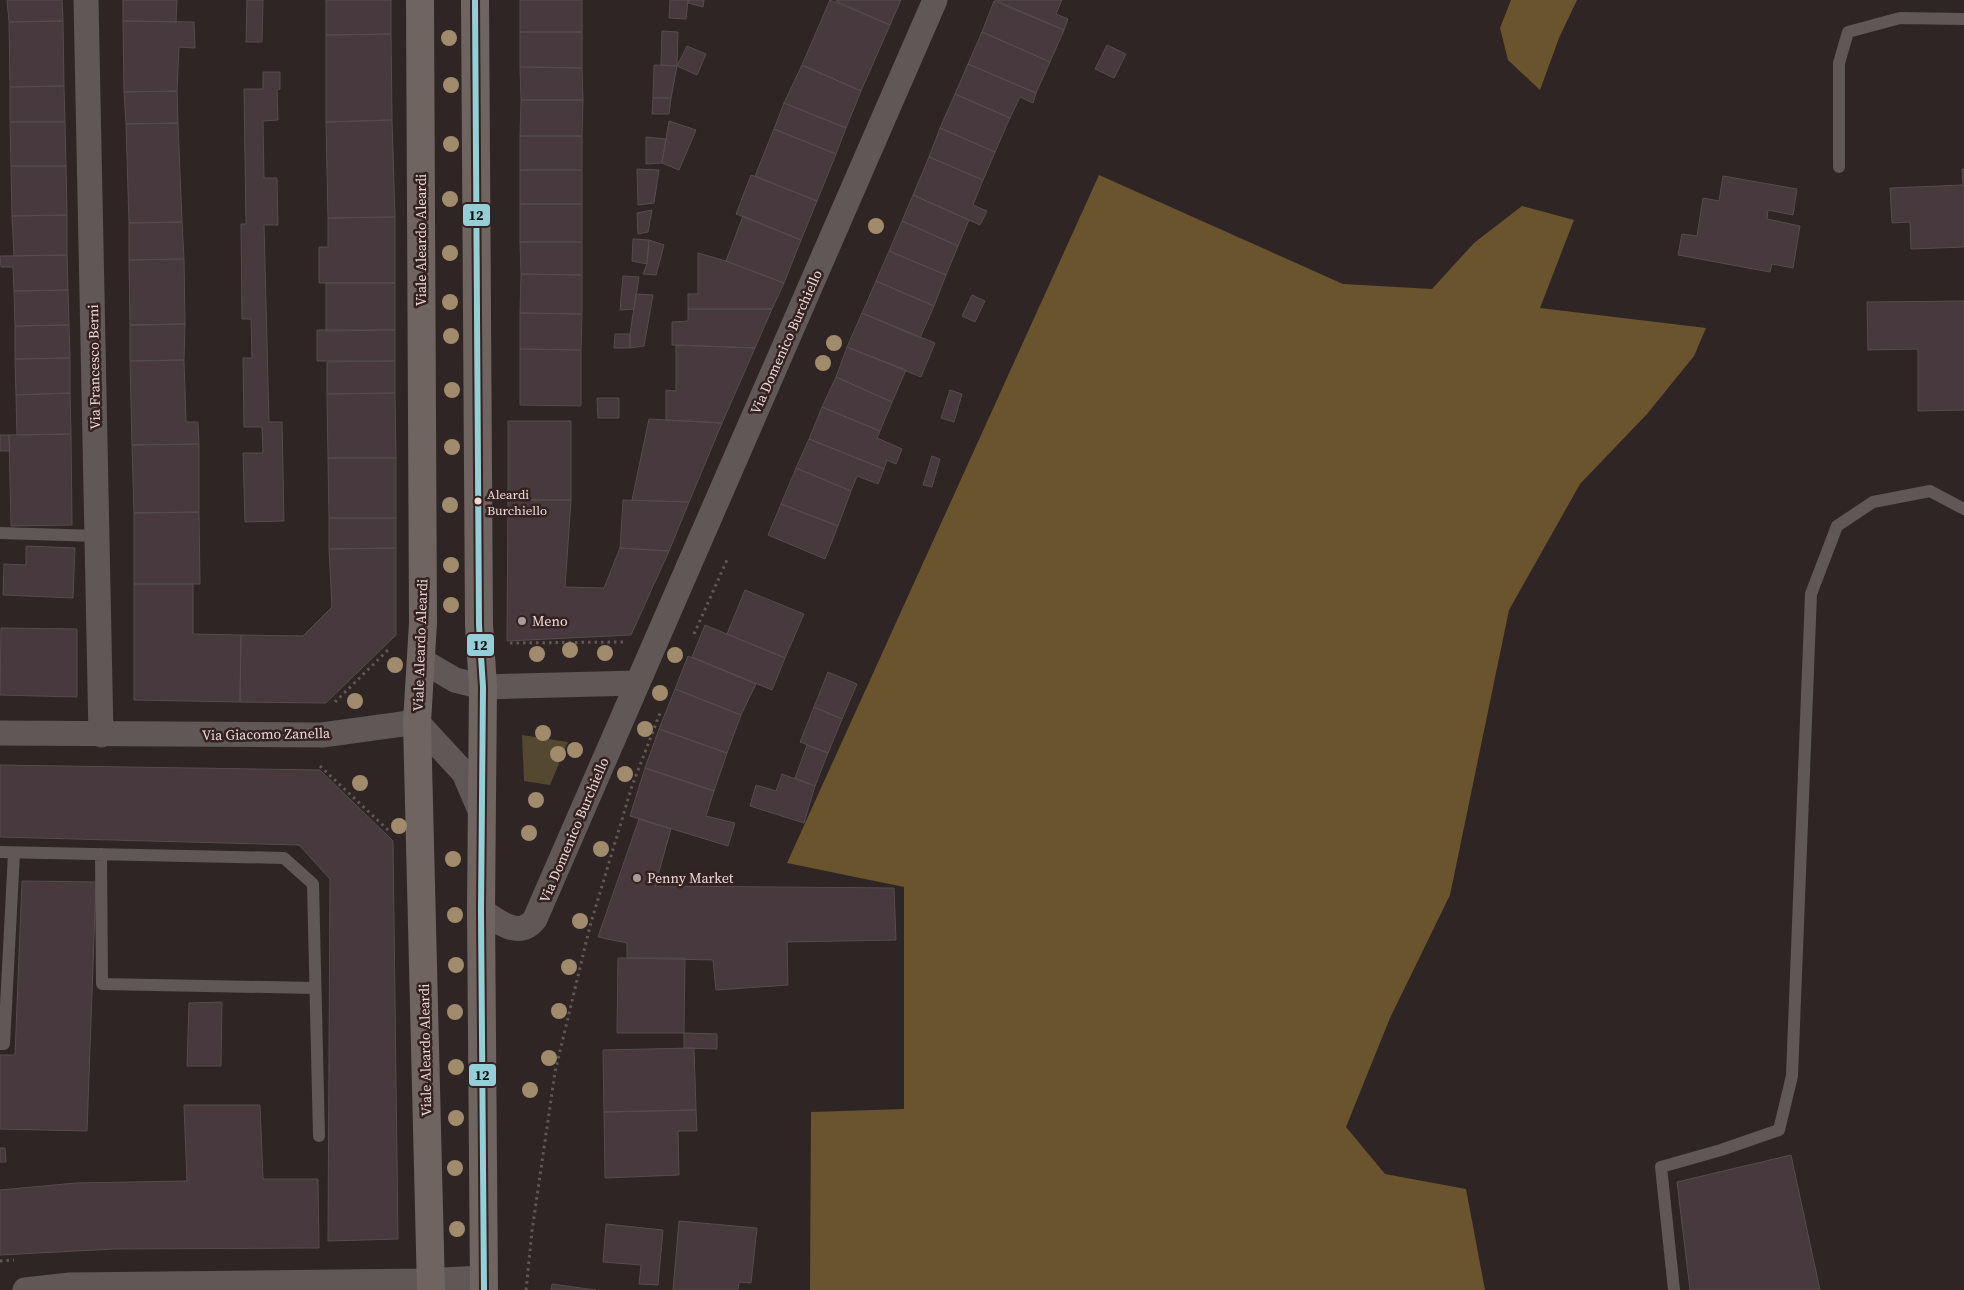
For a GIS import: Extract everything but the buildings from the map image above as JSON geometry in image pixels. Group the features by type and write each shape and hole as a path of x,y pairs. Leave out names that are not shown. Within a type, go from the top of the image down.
{"main road":[{"name":"Viale Aleardo Aleardi","path":"420,0 423,623 417,722 431,1285"},
{"path":"475,0 479,596 483,687 484,1284"}],"street":[{"name":"Via Francesco Berni","path":"86,0 101,735"},
{"name":"Via Domenico Burchiello","path":"482,910 503,926 516,929 528,926 535,919 935,0"},
{"path":"421,660 455,680 483,687 637,683"},
{"path":"417,722 464,773 482,815"},
{"name":"Via Giacomo Zanella","path":"0,733 322,736 417,722"},
{"path":"25,1290 70,1285 484,1284"}],"lane":[{"path":"1839,167 1839,63 1848,32 1900,18 1964,19"},
{"path":"1674,1290 1661,1167 1721,1150 1779,1130 1792,1076 1811,594 1837,526 1873,502 1930,491 1964,509"},
{"path":"0,533 98,536"},
{"path":"0,852 284,858 313,884 319,1136"},
{"path":"0,1044 4,1044 14,853"},
{"path":"101,854 102,984 315,988"}],"path":[{"path":"692,640 727,560"},
{"path":"504,643 632,642"},
{"path":"329,708 391,648"},
{"path":"526,1290 532,1232 555,1072 590,926 632,786 660,713"}],"shaded area":[{"path":"1511,0 1577,0 1559,38 1540,90 1508,60 1500,28"},
{"path":"1099,175 1343,284 1432,289 1474,243 1522,206 1574,220 1540,308 1706,328 1694,356 1647,414 1580,484 1509,610 1450,895 1390,1018 1346,1127 1385,1174 1466,1189 1485,1290 810,1290 811,1112 904,1109 904,887 787,863"},
{"path":"522,735 568,742 550,785 524,781"}],"transit line":[{"name":"12","path":"475,0 479,625 483,687 481,910 484,1290"}],"place":[{"name":"Aleardi Burchiello","path":"478,501"},
{"name":"Meno","path":"522,621"},
{"name":"Penny Market","path":"637,878"}]}
